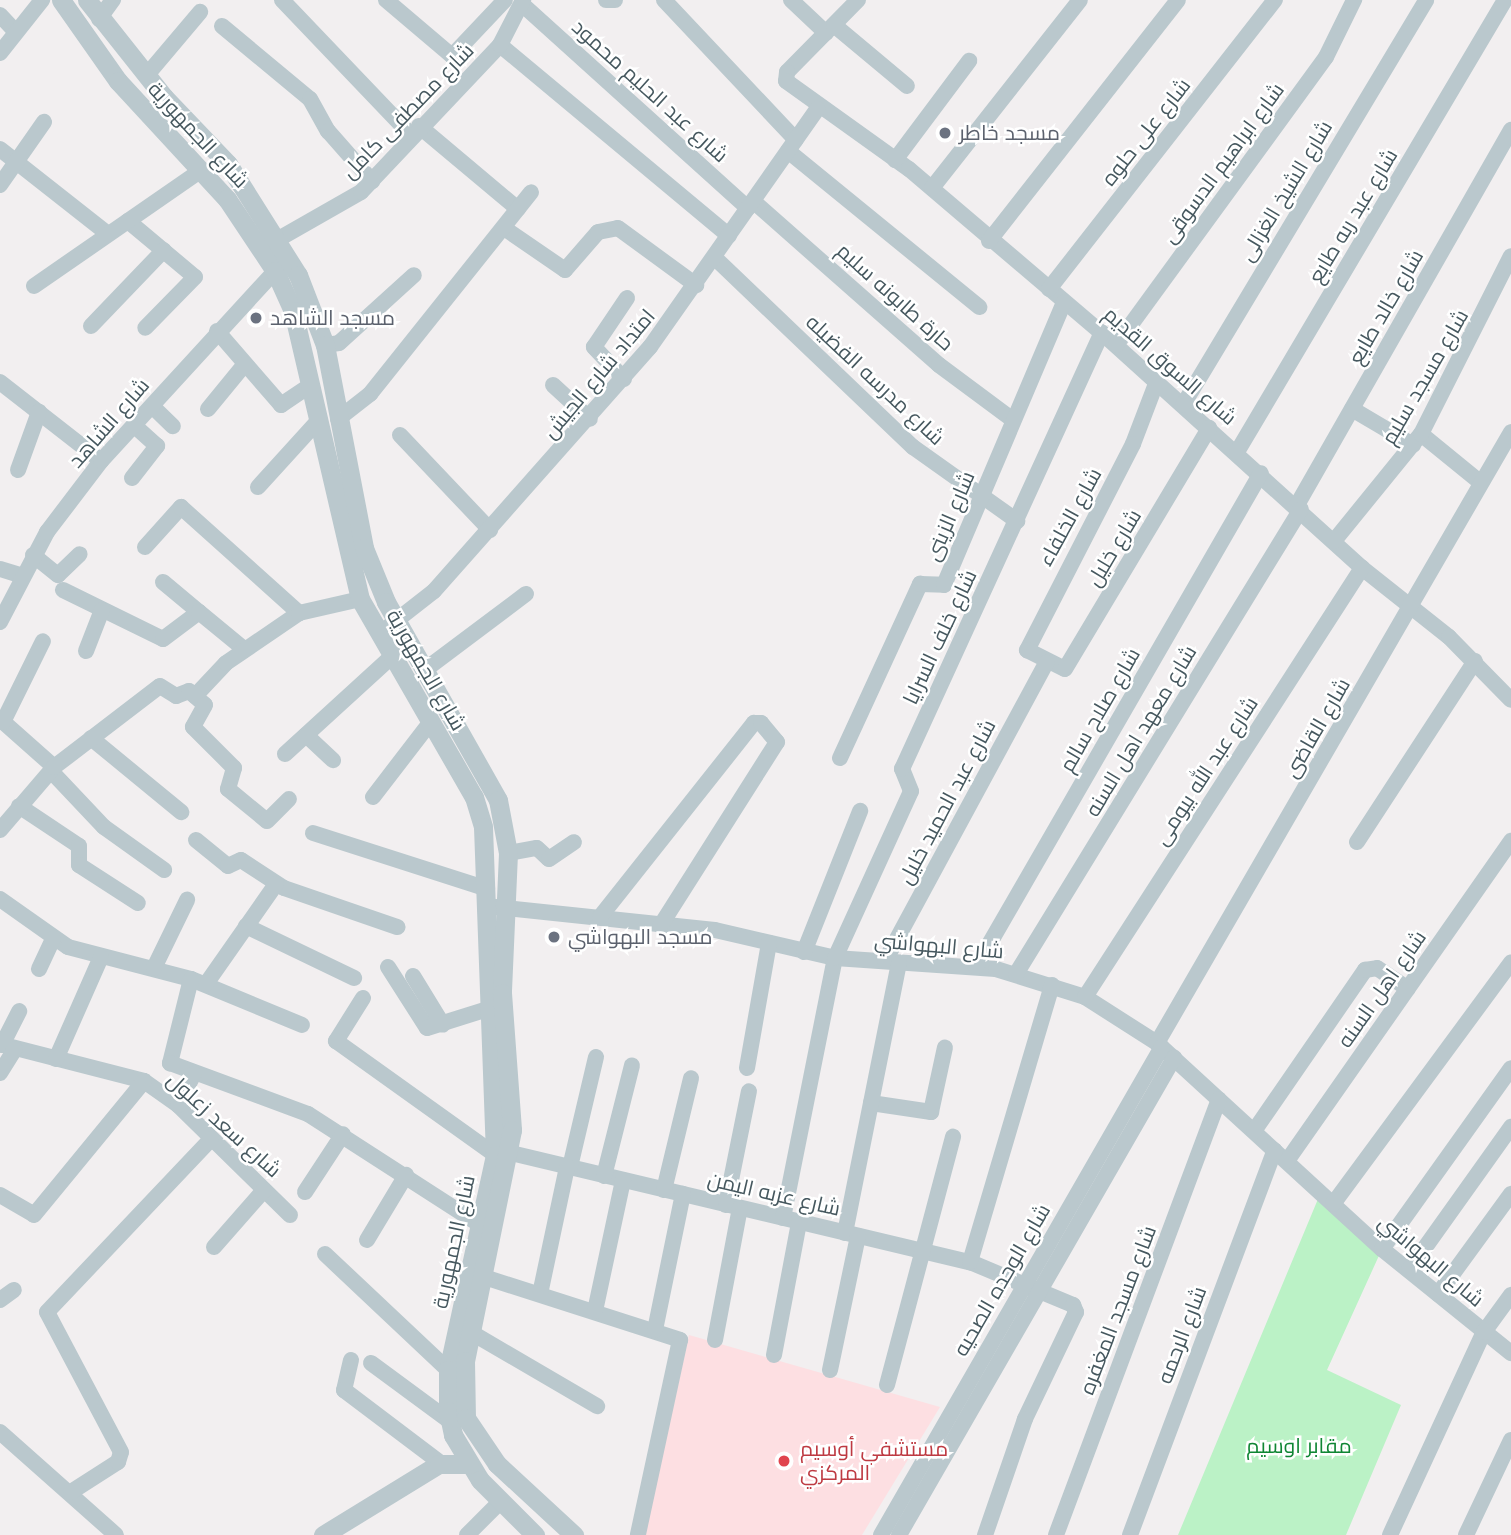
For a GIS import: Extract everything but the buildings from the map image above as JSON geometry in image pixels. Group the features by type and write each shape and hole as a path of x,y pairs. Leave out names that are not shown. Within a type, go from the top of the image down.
{"street":[{"path":"0,53 42,0"},
{"name":"شارع الجمهورية","path":"61,0 100,59 200,171 270,244 275,271 293,311 316,423 360,599 390,658 474,797 483,827 492,901 503,1154 457,1425"},
{"name":"شارع الجمهورية","path":"87,0 99,19 146,76 228,164 325,345 364,548 398,622 490,777 508,853 492,901 488,1009 503,1154 482,1226 448,1370 457,1425"},
{"path":"99,19 113,0"},
{"path":"282,0 415,130 518,209"},
{"path":"386,0 452,56 505,0"},
{"path":"606,0 615,0"},
{"path":"664,0 792,145 979,307"},
{"path":"791,0 907,86"},
{"path":"830,29 859,0"},
{"path":"989,241 1178,0"},
{"name":"شارع على حلوه","path":"1049,289 1275,0"},
{"name":"شارع ابراهيم الدسوقى","path":"1116,345 1326,57 1354,0"},
{"name":"شارع الشيخ الغزالى","path":"1183,405 1426,0"},
{"name":"شارع عبد ربه طايع","path":"1237,452 1505,0"},
{"path":"932,188 1077,1"},
{"name":"شارع مصطفى كامل","path":"270,244 348,202 372,181 415,130 500,45 523,2"},
{"name":"شارع عبد الحليم محمود","path":"523,2 751,204"},
{"path":"146,76 200,12"},
{"path":"0,15 16,32"},
{"path":"222,26 310,99 328,131 372,181"},
{"name":"شارع السوق القديم","path":"830,29 787,72 786,81 817,109 895,160 932,188 989,241 1102,333 1299,507 1362,568 1410,604 1475,661 1511,700"},
{"path":"500,45 729,236"},
{"path":"895,160 969,61"},
{"name":"امتداد شارع الجيش","path":"377,633 398,622 490,530 624,379 696,285 817,109"},
{"path":"0,185 44,122"},
{"name":"شارع خالد طايع","path":"1299,507 1511,130"},
{"path":"0,149 108,234"},
{"path":"34,286 200,171"},
{"path":"338,419 370,394 531,192"},
{"name":"حارة طابونه سليم","path":"751,204 939,365 1013,420"},
{"path":"128,221 196,280 145,328"},
{"path":"504,228 565,270 598,232 618,228 696,285"},
{"path":"91,326 164,250"},
{"name":"شارع مسجد سليم","path":"1334,541 1417,439 1511,256"},
{"name":"شارع مدرسه الفضيله","path":"715,258 913,447 980,499 1017,520"},
{"name":"شارع الشاهد","path":"0,622 33,555 101,461 217,331 275,271"},
{"path":"325,345 339,343 414,275"},
{"path":"624,379 594,347 627,298"},
{"name":"شارع الزينى","path":"840,758 920,584 944,585 1064,302"},
{"path":"217,331 281,405 308,387"},
{"name":"شارع خلف السرايا","path":"774,1355 791,1220 835,958 911,791 902,769 1102,333"},
{"path":"208,409 245,364"},
{"name":"شارع الخلفاء","path":"1046,663 1026,643 1118,473 1157,381"},
{"path":"0,382 101,461"},
{"path":"553,385 590,419"},
{"path":"152,406 173,426"},
{"path":"1352,410 1417,439 1482,483"},
{"path":"18,470 39,412"},
{"path":"258,487 316,423"},
{"path":"132,478 157,446 134,425"},
{"name":"شارع خليل","path":"1046,663 1065,669 1209,428"},
{"name":"شارع القاضى","path":"1164,1049 1410,604 1511,432"},
{"path":"400,435 490,530"},
{"name":"شارع صلاح سالم","path":"976,967 1261,473"},
{"name":"شارع معهد اهل السنه","path":"1016,974 1299,507"},
{"path":"145,547 181,508 299,613"},
{"path":"33,555 58,575 80,554"},
{"name":"شارع عبد الله بيومى","path":"1085,997 1362,568"},
{"path":"0,569 23,576"},
{"path":"163,582 244,649"},
{"path":"63,590 163,639 199,612"},
{"path":"426,668 526,594"},
{"path":"195,696 244,649 299,613 360,599"},
{"path":"86,651 102,610"},
{"path":"43,641 1,720 52,769 104,827 164,870"},
{"path":"285,754 390,658"},
{"path":"1357,842 1475,661"},
{"name":"شارع عبد الحميد خليل","path":"831,1370 892,962 1046,663"},
{"path":"0,830 52,769 155,688 166,687 175,695 186,691 195,696 205,709 193,727 235,770 226,788 267,821 289,799"},
{"path":"600,917 754,723 777,742 661,925"},
{"path":"373,797 429,724"},
{"path":"306,735 333,760"},
{"path":"90,738 181,812"},
{"path":"19,806 79,846 79,865 138,903"},
{"path":"804,952 860,811"},
{"name":"شارع البهواشي","path":"313,833 492,901 661,925 769,943 835,958 976,967 1016,974 1085,997 1164,1049 1382,1249 1511,1353"},
{"path":"196,840 228,866 241,860 276,884 397,927"},
{"name":"شارع اهل السنه","path":"1281,1156 1408,989 1511,841"},
{"path":"508,853 537,848 549,859 574,842"},
{"path":"276,884 246,926 199,981 168,1059 194,1074 287,1104 343,1134 482,1226"},
{"path":"0,899 53,939 100,957 199,981 302,1025"},
{"path":"154,968 187,900"},
{"path":"246,926 354,978"},
{"path":"39,970 53,939"},
{"path":"747,1068 769,943"},
{"path":"56,1059 100,957"},
{"path":"1333,1204 1511,963"},
{"path":"388,967 422,1025 443,1025 488,1009"},
{"path":"1254,1130 1365,970 1377,968 1408,989"},
{"path":"413,976 443,1025"},
{"path":"970,1262 1052,985"},
{"path":"363,998 336,1041 503,1154"},
{"path":"0,1073 6,1046 19,1011"},
{"name":"شارع سعد زعلول","path":"6,1046 144,1081 178,1105 290,1215"},
{"path":"871,1103 931,1112 945,1047"},
{"name":"شارع الوحده الصحيه","path":"899,1535 1032,1285 1164,1049"},
{"path":"540,1294 596,1058"},
{"path":"604,1176 632,1065"},
{"path":"1382,1249 1511,1068"},
{"path":"178,1105 194,1074"},
{"path":"664,1190 691,1078"},
{"path":"0,1195 34,1215 144,1081"},
{"path":"715,1340 749,1091"},
{"name":"شارع مسجد المغفره","path":"1056,1535 1219,1100"},
{"path":"1409,1270 1511,1127"},
{"path":"305,1192 343,1134"},
{"path":"887,1385 953,1137"},
{"path":"71,1492 118,1462 121,1452 47,1322 47,1312 211,1139"},
{"name":"شارع عزبه اليمن","path":"503,1154 970,1262 1032,1285 1076,1312 1025,1419 985,1535"},
{"name":"شارع الرحمه","path":"1129,1535 1281,1156"},
{"path":"367,1240 406,1175"},
{"path":"595,1311 623,1180"},
{"path":"214,1247 264,1190"},
{"path":"655,1330 683,1194"},
{"path":"1438,1294 1511,1194"},
{"path":"325,1254 448,1370"},
{"path":"484,1277 655,1330 681,1343 638,1535"},
{"name":"شارع الوحده الصحيه","path":"881,1535 1032,1285"},
{"path":"0,1300 14,1290"},
{"path":"1390,1535 1484,1332 1511,1295"},
{"path":"472,1333 597,1406"},
{"path":"351,1360 344,1390 432,1466"},
{"path":"372,1363 457,1425 574,1535"},
{"path":"457,1425 469,1464 500,1502 535,1535"},
{"path":"432,1466 457,1425"},
{"path":"0,1432 71,1492 116,1535"},
{"path":"1466,1535 1511,1440"},
{"path":"323,1535 432,1466 450,1460 469,1464"},
{"path":"467,1535 500,1502"}],"shaded area":[{"name":"مستشفي أوسيم المركزي","path":"689,1335 940,1407 862,1535 645,1535"}],"green space":[{"name":"مقابر اوسيم","path":"1318,1199 1382,1249 1327,1370 1401,1405 1346,1535 1178,1535"}],"place":[{"name":"مسجد خاطر","path":"945,133"},
{"name":"مسجد الشاهد","path":"256,318"},
{"name":"مسجد البهواشي","path":"554,937"},
{"name":"مستشفي أوسيم المركزي","path":"784,1461"}]}
